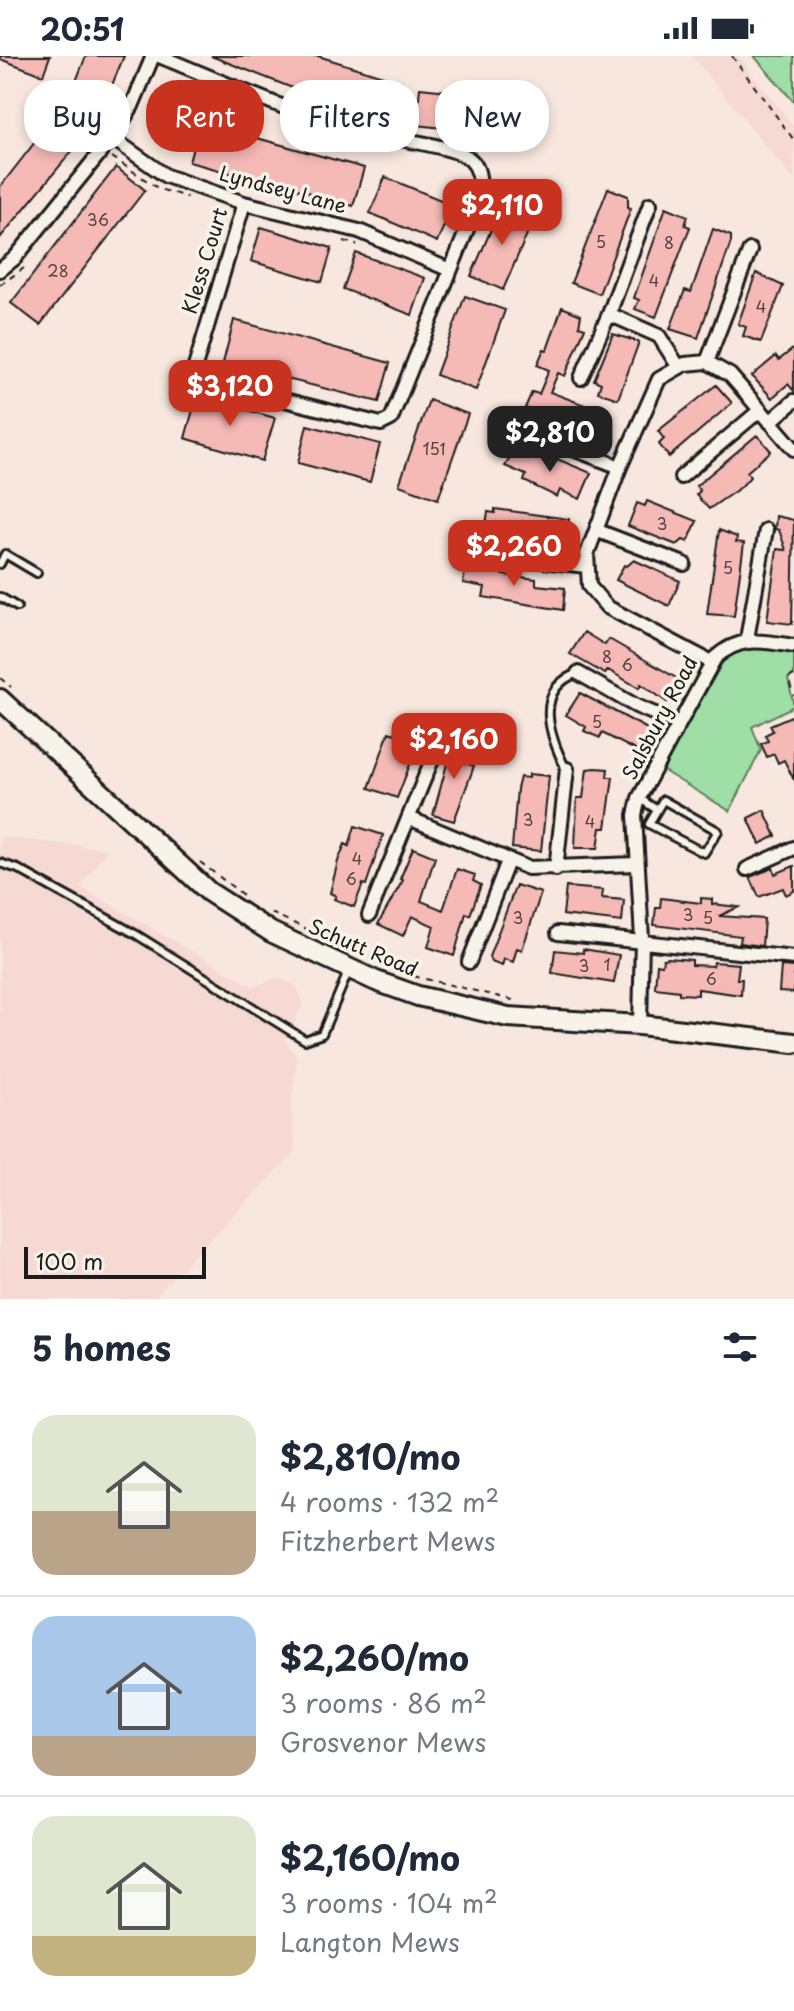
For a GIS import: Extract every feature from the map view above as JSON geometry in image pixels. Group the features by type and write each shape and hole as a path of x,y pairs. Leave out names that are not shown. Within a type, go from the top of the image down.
{"street":[{"path":"130,109 156,56 313,118 399,142 455,151 471,159 479,173 481,189 450,270"},
{"name":"Lyndsey Lane","path":"130,151 166,176 244,203 359,231 450,270"},
{"path":"0,270 15,258 101,152"},
{"name":"Kless Court","path":"244,203 192,377 381,424 391,419 397,410 450,270"},
{"path":"581,378 609,314 650,204"},
{"path":"707,362 750,250"},
{"path":"609,314 659,336 678,366"},
{"path":"711,662 607,607 589,586 587,554 620,467 659,379 678,366 707,362 730,375 794,449"},
{"path":"770,422 794,401"},
{"path":"681,477 759,411"},
{"path":"516,427 620,467"},
{"path":"766,530 747,639 794,646"},
{"path":"598,531 684,564"},
{"path":"468,552 586,566"},
{"name":"Salsbury Road","path":"640,1025 642,939 635,815 639,798 711,662 725,649 747,639"},
{"path":"578,673 636,706 679,724"},
{"name":"Schutt Road","path":"8,695 209,892 271,932 376,981 418,996 481,1012 640,1025 794,1043"},
{"path":"369,915 442,735"},
{"path":"556,869 567,770"},
{"path":"409,818 528,868 636,864"},
{"path":"747,869 794,848"},
{"path":"469,962 508,861"},
{"path":"558,933 642,939 794,958"}],"lane":[{"path":"0,564 5,554 37,573"},
{"path":"0,597 17,607"},
{"path":"567,770 553,735 550,697 554,686 578,673"},
{"path":"639,798 657,810"},
{"path":"663,800 718,831 704,853 649,824 657,810 663,800"},
{"path":"0,863 18,869 137,935 305,1040 322,1034 350,967"}],"path":[{"path":"732,56 794,140"},
{"path":"112,156 159,189 195,199"},
{"path":"332,238 359,245"},
{"path":"0,285 20,273 29,260"},
{"path":"794,675 788,678 794,696"},
{"path":"0,678 8,695"},
{"path":"192,856 252,901"},
{"path":"262,909 409,975 525,1003"}],"shaded area":[{"path":"692,56 738,56 794,127 794,180"},
{"path":"0,837 107,849 80,887 254,987 276,978 296,985 303,1003 285,1040 297,1058 291,1108 296,1151 152,1299 0,1299"}],"green space":[{"path":"754,56 794,56 794,102"},
{"path":"759,646 794,653 794,675 788,679 794,706 752,727 761,750 730,811 662,770 725,658 746,648"}],"building":[{"path":"0,56 50,56 43,75 0,59"},
{"path":"86,56 124,56 114,80 77,80"},
{"path":"211,56 318,56 396,80 280,80 280,83"},
{"path":"420,88 435,90 435,127 419,125"},
{"path":"264,140 280,144 280,152 307,152 364,168 353,206 265,179 264,182 189,162 192,152 264,152"},
{"path":"27,152 71,152 0,238 0,187"},
{"path":"116,167 145,190 40,325 11,303"},
{"path":"385,177 453,205 437,242 370,213"},
{"path":"608,188 628,196 628,207 631,208 599,294 571,283"},
{"path":"502,204 534,218 503,290 471,276"},
{"path":"666,207 688,216 685,225 690,227 656,317 635,309 639,300 634,298"},
{"path":"261,227 332,248 322,282 251,261"},
{"path":"713,229 731,236 731,242 698,338 670,329 685,290 691,292"},
{"path":"356,253 425,278 412,315 343,289"},
{"path":"756,273 783,286 761,342 743,336 746,327 738,324"},
{"path":"465,296 505,310 476,390 436,375"},
{"path":"562,307 581,315 579,326 585,328 565,376 558,373 550,392 611,415 601,439 542,411 541,414 525,408 532,392 539,394 549,370 537,365 544,349 547,350"},
{"path":"234,320 390,363 379,402 223,363"},
{"path":"613,334 639,342 618,399 598,392 601,383 594,380"},
{"path":"794,348 794,391 788,384 772,398 752,376 776,356 779,360"},
{"path":"716,385 732,403 669,457 659,444 664,439 658,431"},
{"path":"197,396 275,418 262,461 185,438"},
{"path":"429,400 468,414 438,499 399,485"},
{"path":"307,425 380,444 370,482 298,463"},
{"path":"757,435 771,451 747,472 750,477 741,487 709,509 696,495 700,491 696,486"},
{"path":"515,450 542,460 545,454 591,473 580,499 560,490 557,497 524,481 526,475 505,466"},
{"path":"647,501 697,521 688,542 683,540 677,545 628,526 637,503 645,506"},
{"path":"495,509 569,519 566,546 504,538 505,532 485,530 488,512 495,513"},
{"path":"776,516 794,520 792,624 767,621 777,549 786,550 779,530 775,529"},
{"path":"719,530 737,537 736,542 744,543 734,616 707,614"},
{"path":"634,560 680,581 669,606 616,580 624,565"},
{"path":"467,563 504,570 503,575 536,579 536,585 565,588 563,610 483,597 485,587 463,583"},
{"path":"584,632 605,645 609,639 678,679 674,685 678,687 667,702 641,684 639,688 608,670 605,674 570,654"},
{"path":"580,693 653,732 641,753 602,733 600,738 584,731 586,727 566,715"},
{"path":"791,716 794,723 794,780 784,760 778,763 774,754 767,757 761,744 768,741 765,735 773,731 770,725"},
{"path":"406,720 425,726 397,798 369,788 389,732 395,734 399,722 405,723"},
{"path":"461,738 473,742 465,763 474,766 454,821 433,815 454,742 459,744"},
{"path":"587,769 608,769 607,777 613,777 606,828 601,828 598,848 575,848 577,798 583,798"},
{"path":"529,774 549,776 541,851 512,848 517,789 520,777 529,778"},
{"path":"764,810 776,836 760,844 748,818"},
{"path":"355,826 383,835 366,885 363,884 354,907 334,899 336,896 330,893 338,861 345,844 349,846"},
{"path":"413,848 435,857 421,901 443,910 457,869 475,875 473,881 481,885 470,915 466,913 454,956 428,947 434,926 412,916 403,936 378,924 403,880 400,879"},
{"path":"794,866 794,891 786,895 783,888 759,897 750,877 773,868 775,874"},
{"path":"516,885 541,893 522,950 517,948 513,962 504,959 502,966 491,962 489,957"},
{"path":"566,887 603,890 602,898 624,900 622,922 563,915"},
{"path":"661,898 701,903 701,898 712,899 712,904 739,907 719,916 764,919 762,946 740,943 741,936 654,925"},
{"path":"583,949 619,955 614,983 552,973 555,950 583,953"},
{"path":"663,959 692,960 692,965 713,966 714,962 739,964 737,979 742,979 741,995 698,989 698,995 679,994 679,991 655,988 657,964 662,965"},
{"path":"781,966 794,967 794,993 779,992"}]}
